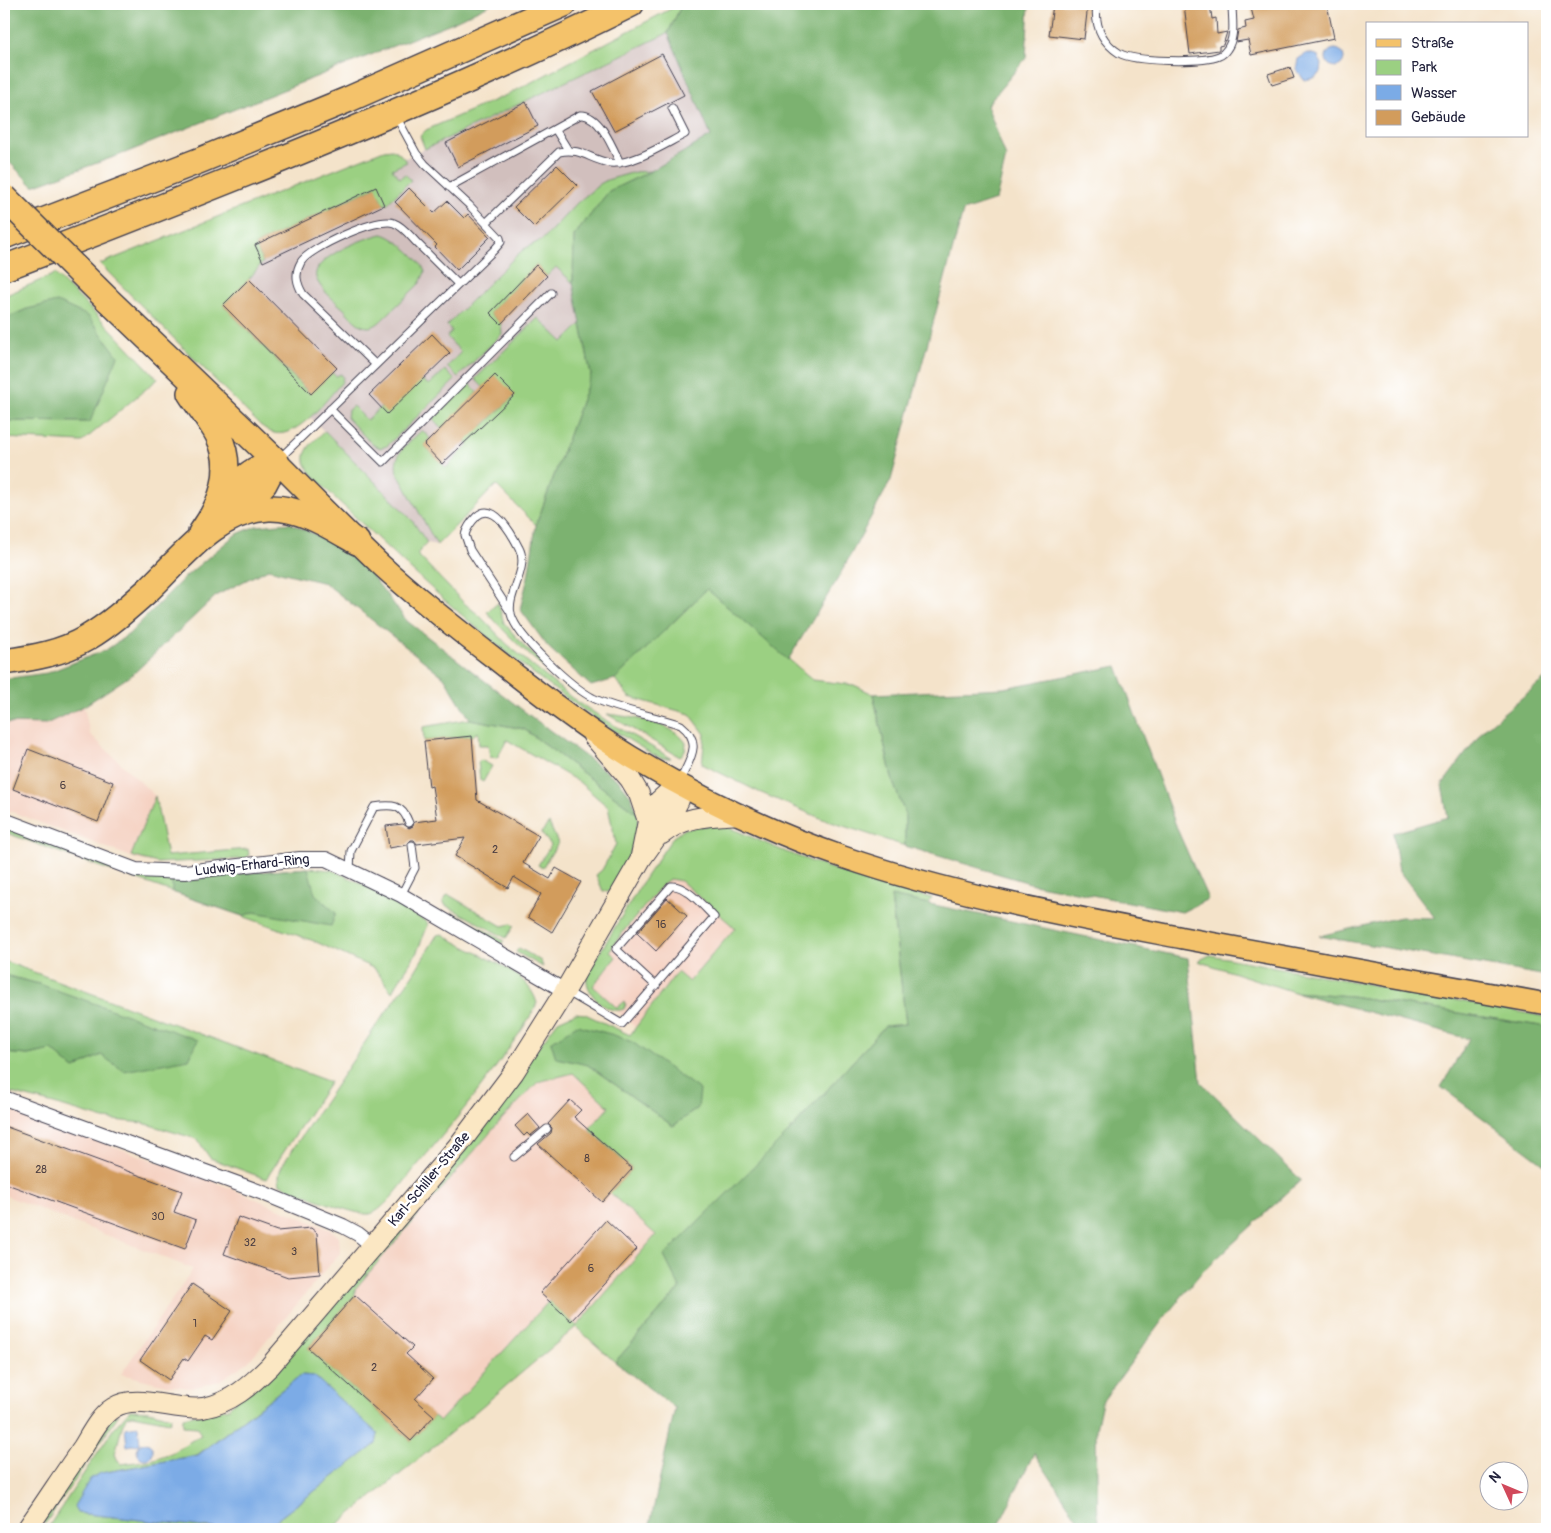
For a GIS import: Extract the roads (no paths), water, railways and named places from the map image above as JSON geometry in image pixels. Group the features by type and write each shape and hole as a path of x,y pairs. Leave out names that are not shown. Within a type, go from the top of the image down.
{"highway":[{"path":"4,236 202,160 347,100 564,4"},
{"path":"4,268 87,237 394,112 479,76 632,4"},
{"path":"4,197 276,462"},
{"path":"4,280 87,237"},
{"path":"166,355 212,425 223,450 226,464 223,514"},
{"path":"4,662 45,655 67,648 87,638 128,608 191,547 216,526 246,476 258,467 276,462"},
{"path":"223,514 270,508 283,509 320,521 357,542"}],"main road":[{"path":"276,462 402,584 451,625 587,728 632,757 679,783 775,831 843,857 931,884 996,900 1091,920 1547,1004"}],"street":[{"path":"587,728 634,785 652,830"},
{"path":"652,830 659,801 679,783"},
{"path":"652,830 672,827 704,816 740,814"},
{"name":"Ludwig-Erhard-Ring","path":"4,820 136,870 185,872 313,858 326,859 401,895 565,991"},
{"name":"Karl-Schiller-Straße","path":"27,1529 94,1430 112,1408 131,1401 178,1408 203,1408 230,1399 245,1389 270,1366 482,1115 527,1053 641,859 652,830"},
{"path":"4,1098 263,1193 343,1226 358,1234 372,1245"}],"lane":[{"path":"1097,4 1095,18 1099,30 1107,42 1120,54 1139,59 1169,60 1209,59 1222,56 1232,40 1232,4"},
{"path":"486,222 559,152 568,150 580,152 609,163 620,163 640,157 685,134 672,108"},
{"path":"276,462 501,242 500,238 486,222 432,172 416,153 394,112"},
{"path":"450,187 580,115 586,114 603,130 620,163"},
{"path":"555,129 568,150"},
{"path":"375,364 303,294 297,284 297,273 301,262 306,256 326,243 377,223 387,221 395,223 406,232 458,284"},
{"path":"330,409 383,462 551,293"},
{"path":"511,613 514,589 521,570 520,550 504,524 496,515 484,512 470,522 465,535 470,550 511,613 522,634 534,648 577,687 592,697 625,709 681,725 688,731 692,737 693,751 679,783"},
{"path":"350,870 351,851 374,807 386,805 399,808 403,811 409,823"},
{"path":"401,895 415,868 412,845"},
{"path":"565,991 622,1024 656,986 714,917 682,887 671,886 616,949 656,986"},
{"path":"514,1157 547,1130"}],"water":[{"path":"1335,49 1343,54 1344,58 1339,66 1335,67 1327,62 1326,58 1331,50"},
{"path":"1307,53 1317,55 1322,64 1321,73 1314,78 1304,80 1296,69 1298,59"},
{"path":"301,1375 314,1376 378,1434 376,1444 265,1529 221,1529 77,1513 74,1506 90,1479 101,1473 198,1455"},
{"path":"138,1426 140,1444 127,1446 125,1428"},
{"path":"145,1443 151,1445 153,1451 151,1457 145,1459 139,1457 137,1451 139,1445"}]}
